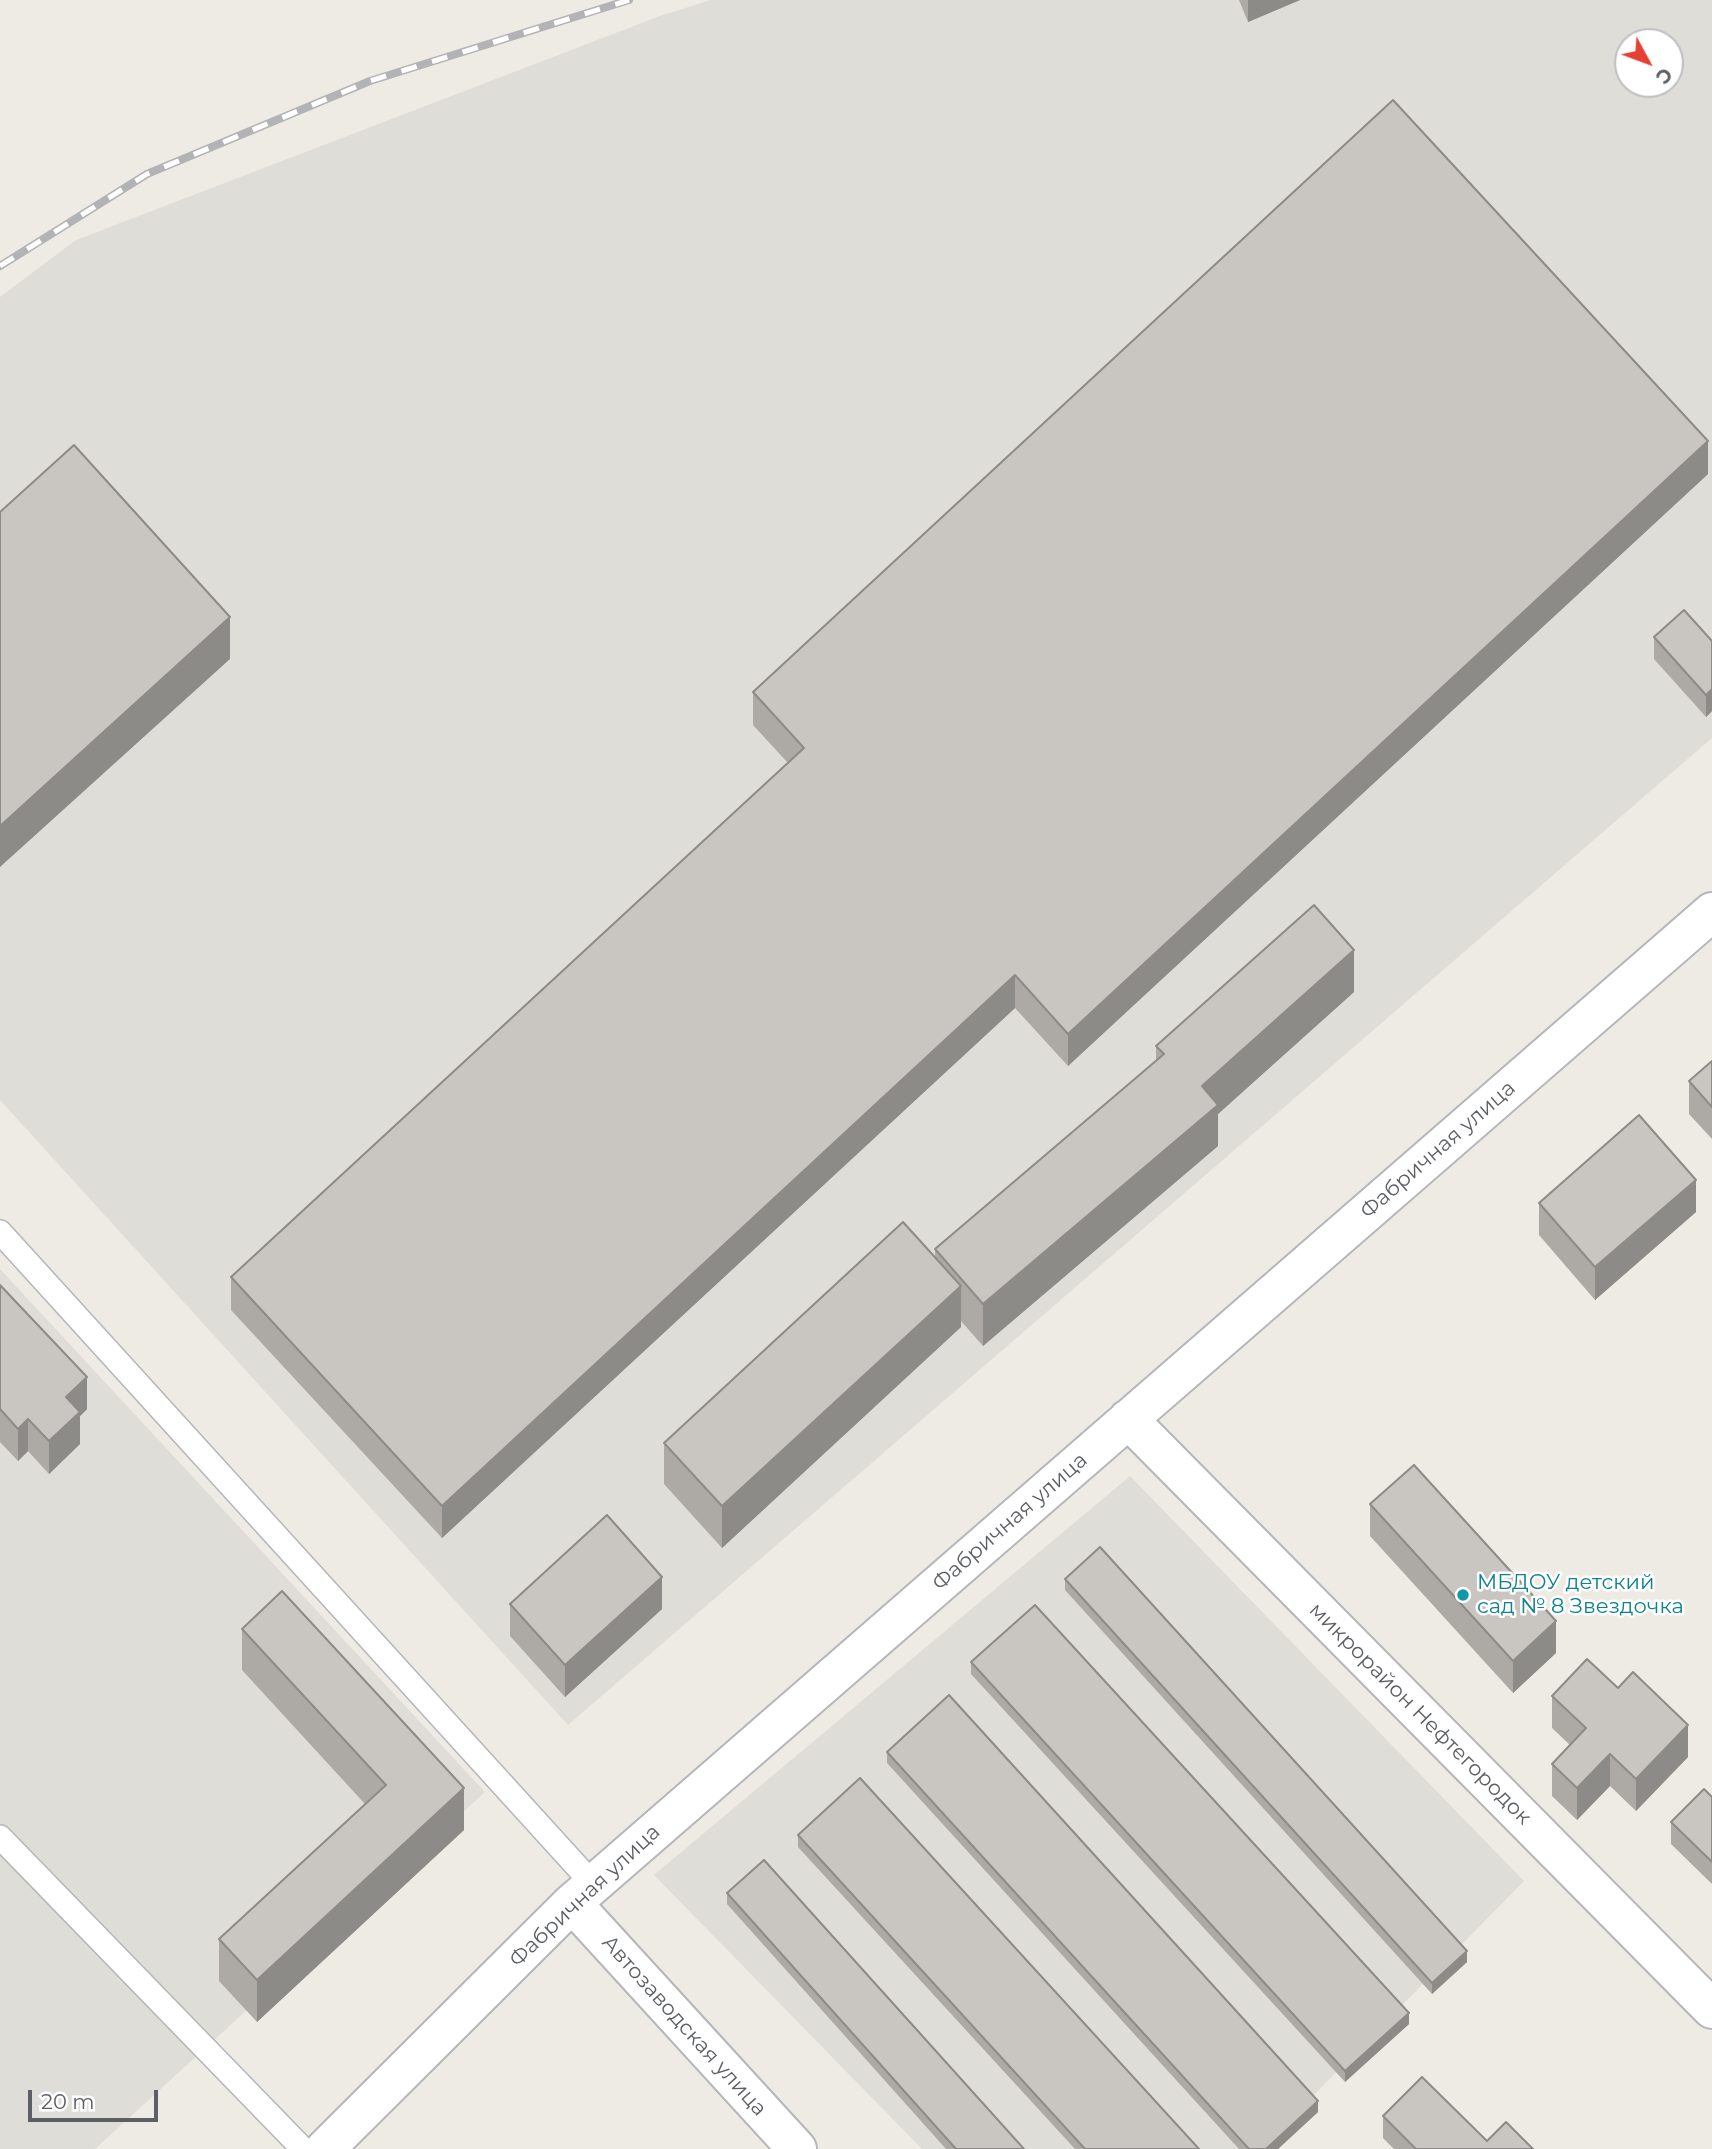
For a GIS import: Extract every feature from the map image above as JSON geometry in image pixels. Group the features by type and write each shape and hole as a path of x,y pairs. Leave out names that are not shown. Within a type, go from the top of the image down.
{"street":[{"name":"Фабричная улица","path":"325,2149 582,1894 1712,912"},
{"name":"микрорайон Нефтегородок","path":"1128,1419 1712,2009"},
{"name":"Автозаводская улица","path":"582,1894 797,2149"}],"lane":[{"path":"0,1232 582,1894"},
{"path":"0,1836 303,2149"}],"shaded area":[{"path":"711,0 1712,0 1712,738 568,1725 0,1100 0,297 76,240 660,16"},
{"path":"0,1269 485,1792 95,2149 0,2149"},
{"path":"1130,1476 1524,1881 1261,2149 922,2149 654,1875"}],"building":[{"path":"1393,100 1708,441 1068,1034 1015,975 442,1506 231,1277 804,748 753,692"},
{"path":"74,445 230,617 0,826 0,512"},
{"path":"1684,610 1712,641 1712,689 1706,695 1654,637"},
{"path":"1314,905 1354,950 1202,1086 1218,1105 983,1304 935,1249 1164,1054 1156,1046"},
{"path":"1712,1061 1712,1107 1689,1081"},
{"path":"1639,1115 1696,1180 1595,1267 1539,1203"},
{"path":"903,1222 961,1286 722,1506 664,1443"},
{"path":"0,1285 87,1377 66,1397 80,1412 49,1441 28,1419 18,1429 0,1409"},
{"path":"1414,1465 1556,1621 1513,1661 1370,1504"},
{"path":"607,1515 662,1577 565,1665 510,1604"},
{"path":"1100,1547 1467,1951 1432,1983 1065,1579"},
{"path":"282,1591 464,1788 257,1980 219,1939 386,1785 242,1629"},
{"path":"1035,1605 1409,2013 1345,2071 971,1662"},
{"path":"1587,1659 1618,1688 1633,1672 1688,1725 1636,1779 1610,1754 1577,1788 1552,1764 1586,1728 1552,1696"},
{"path":"949,1695 1318,2101 1266,2149 1249,2149 887,1752"},
{"path":"860,1778 1199,2149 1085,2149 798,1835"},
{"path":"1704,1789 1712,1797 1712,1862 1671,1822"},
{"path":"764,1860 1024,2149 956,2149 727,1893"},
{"path":"1422,2077 1487,2141 1506,2122 1533,2149 1416,2149 1383,2116"}],"railway":[{"path":"0,266 147,174 370,81 629,0"}],"place":[{"name":"МБДОУ детский сад № 8 Звездочка","path":"1463,1595"}]}
